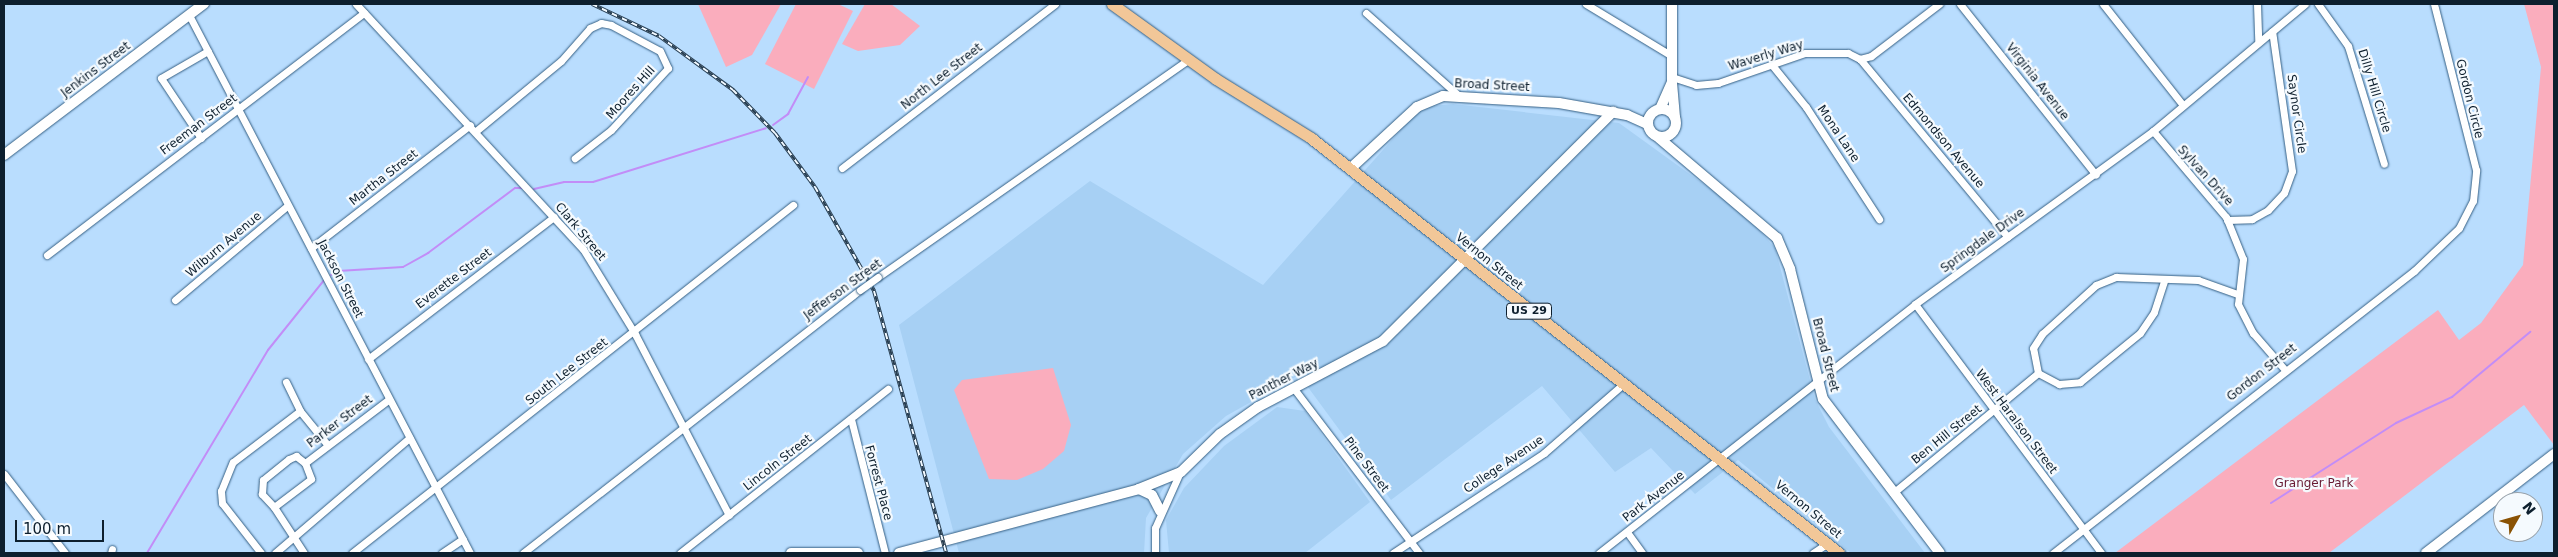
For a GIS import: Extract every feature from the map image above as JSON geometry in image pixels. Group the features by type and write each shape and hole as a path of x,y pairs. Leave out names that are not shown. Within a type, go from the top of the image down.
{"main road":[{"name":"Vernon Street","path":"1112,4 1188,60 1312,138 1622,386 1720,457 1839,553"}],"street":[{"name":"Jenkins Street","path":"4,155 204,4"},
{"name":"Clark Street","path":"356,4 554,217 599,272 635,334 680,427 729,515"},
{"name":"North Lee Street","path":"842,168 1055,4"},
{"path":"1586,4 1672,56"},
{"path":"1672,4 1672,80 1675,118 1673,133 1658,138 1647,124 1657,110 1672,80"},
{"path":"1860,59 1871,56 1939,4"},
{"name":"Virginia Avenue","path":"1960,4 2096,175"},
{"path":"2103,4 2182,104"},
{"path":"2257,4 2258,42"},
{"path":"2258,42 2305,4"},
{"name":"Dilly Hill Circle","path":"2318,4 2348,46 2384,164"},
{"name":"Gordon Circle","path":"2434,4 2476,170 2473,201"},
{"name":"Freeman Street","path":"47,254 364,13"},
{"path":"1366,13 1458,95"},
{"name":"Jackson Street","path":"189,15 287,206 312,248 388,400 470,553"},
{"name":"Moores Hill","path":"476,131 561,61 590,28 601,23 611,25 660,51 668,68 612,130 575,158"},
{"name":"Saynor Circle","path":"2227,220 2252,219 2268,210 2284,193 2292,170 2290,130 2272,31"},
{"name":"Springdale Drive","path":"1720,457 1915,304 2096,175 2153,131 2182,104 2258,42"},
{"path":"202,138 161,78 208,51"},
{"name":"Waverly Way","path":"1672,80 1701,86 1806,53 1848,53 1860,59"},
{"name":"Edmondson Avenue","path":"1860,59 2008,236"},
{"name":"Jefferson Street","path":"523,553 680,427 860,290 1188,60"},
{"name":"Mona Lane","path":"1772,65 1806,106 1879,219"},
{"name":"Broad Street","path":"1351,168 1417,107 1436,98 1458,95 1613,112 1627,115 1647,124"},
{"path":"1657,110 1675,118"},
{"name":"Broad Street","path":"1627,115 1657,110"},
{"name":"Panther Way","path":"899,553 1139,489 1180,472 1232,424 1382,341 1613,112"},
{"name":"Martha Street","path":"312,248 470,125"},
{"name":"Sylvan Drive","path":"2153,131 2227,220 2243,259 2243,278 2237,294"},
{"name":"Broad Street","path":"1673,133 1694,165"},
{"name":"Broad Street","path":"1658,138 1694,165 1761,221 1780,244 1819,379 1832,415 1940,553"},
{"name":"Gordon Street","path":"2053,553 2414,271 2459,228 2473,201"},
{"name":"South Lee Street","path":"352,553 635,334 793,205"},
{"name":"Wilburn Avenue","path":"175,300 287,206"},
{"name":"Everette Street","path":"368,359 554,217"},
{"path":"2164,281 2154,312 2140,333 2080,382 2059,384 2038,373 2033,348 2042,334 2096,285 2130,275 2164,281 2213,282 2237,294 2244,318 2285,370"},
{"name":"West Haralson Street","path":"1915,304 1993,412 2101,553"},
{"name":"Ben Hill Street","path":"1893,493 2038,373"},
{"path":"286,382 300,411 326,443"},
{"name":"College Avenue","path":"1393,553 1544,453 1622,386"},
{"name":"Lincoln Street","path":"680,553 888,389"},
{"name":"Pine Street","path":"1295,390 1419,553"},
{"name":"Parker Street","path":"305,463 326,443 388,400"},
{"path":"261,553 222,503 221,491 233,462 300,411"},
{"name":"Forrest Place","path":"851,419 885,553"},
{"path":"275,553 409,438"},
{"path":"2426,553 2554,454"},
{"name":"Parker Street","path":"296,456 305,463 311,480 274,507 262,494 263,480 289,459 296,456"},
{"name":"Park Avenue","path":"1599,553 1720,457"},
{"path":"1154,553 1160,511 1180,472"},
{"path":"4,474 65,553"},
{"path":"1139,489 1152,495 1160,511"},
{"path":"274,507 296,536 304,553"},
{"path":"1627,532 1642,553"},
{"path":"442,553 463,539"},
{"path":"1813,553 1828,543"},
{"path":"791,553 858,553"}],"shaded area":[{"path":"1453,104 1619,123 1745,214 1775,248 1815,399 1829,427 1925,553 1851,553 1738,460 1695,494 1651,448 1615,472 1542,386 1391,500 1299,375 1226,416 1183,454 1146,518 1144,553 959,553 899,325 1090,181 1263,285 1414,115 1431,106"},
{"path":"1277,407 1305,411 1370,502 1305,553 1169,553 1166,520 1184,488 1224,446"}],"green space":[{"path":"698,4 781,4 752,55 726,67"},
{"path":"796,4 838,4 853,11 814,89 765,64"},
{"path":"865,4 891,4 920,26 900,45 858,51 842,44"},
{"name":"Granger Park","path":"2524,4 2554,4 2554,445 2524,405 2329,553 2115,553 2438,310 2459,340 2481,323 2523,265 2541,67"},
{"path":"1053,368 1071,425 1064,451 1043,469 1017,480 989,479 954,390 962,380"}],"waterway":[{"path":"773,125 788,114 808,77"},
{"path":"534,189 564,182 593,182 766,128"},
{"path":"331,275 338,271 403,267 428,253 515,188 522,188"},
{"path":"147,553 268,350 324,280"},
{"path":"2271,503 2396,423 2452,397 2530,332"}],"railway":[{"path":"592,4 659,36 733,90 775,133 815,187 874,291 946,553"}]}
